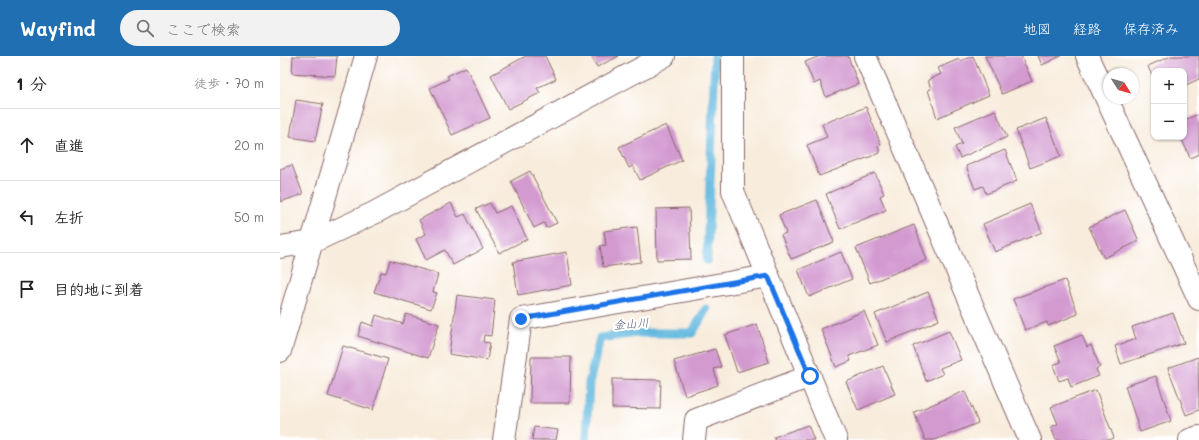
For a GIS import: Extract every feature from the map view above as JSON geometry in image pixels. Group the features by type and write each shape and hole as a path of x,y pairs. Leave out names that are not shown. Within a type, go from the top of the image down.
{"street":[{"path":"280,350 366,56"},
{"path":"280,247 312,242 374,213 664,56"},
{"path":"733,56 733,192 836,440"},
{"path":"865,56 1030,440"},
{"path":"1087,56 1199,299"},
{"path":"504,440 521,319 768,276"},
{"path":"694,440 696,420 810,376"},
{"path":"1190,440 1199,437"}],"building":[{"path":"293,56 337,56 335,76 292,73"},
{"path":"526,56 545,56 556,79 537,88 540,93 508,109 491,75"},
{"path":"591,56 619,56 597,67"},
{"path":"820,56 848,56 858,84 826,97 820,81 814,84 805,62"},
{"path":"973,56 989,95 937,118 928,90 931,89 928,80 941,74 938,68 959,59 960,61"},
{"path":"985,56 1021,56 1032,81 1002,94"},
{"path":"1038,56 1061,56 1042,65"},
{"path":"1171,56 1199,56 1199,79 1187,85 1187,68 1151,68 1151,74 1148,66"},
{"path":"466,67 490,118 452,135 430,88 449,79 447,76"},
{"path":"296,100 323,104 315,141 290,137"},
{"path":"866,107 881,145 878,146 880,153 819,176 807,145 827,137 822,124"},
{"path":"995,110 1007,137 960,158 955,147 962,144 955,127"},
{"path":"1199,114 1199,154 1190,158 1182,140 1187,140 1187,119"},
{"path":"1046,118 1061,156 1030,168 1016,130"},
{"path":"666,125 682,160 640,180 633,166 629,168 619,147"},
{"path":"1005,150 1017,181 986,194 983,186 975,189 966,166"},
{"path":"292,165 303,194 280,202 280,169"},
{"path":"530,171 557,223 546,228 544,223 534,228 511,181"},
{"path":"875,173 884,194 880,196 886,210 840,229 826,194"},
{"path":"817,200 834,242 791,259 781,235 786,233 779,215"},
{"path":"451,203 458,217 465,214 483,249 453,265 445,250 426,260 416,239 426,234 419,220"},
{"path":"490,203 495,213 511,206 527,239 499,253 476,209"},
{"path":"1030,204 1042,232 995,252 983,224"},
{"path":"689,208 691,259 657,260 656,209"},
{"path":"1125,210 1139,241 1104,258 1089,227"},
{"path":"914,225 927,260 870,283 856,248"},
{"path":"637,227 641,262 603,267 600,246 606,245 604,231"},
{"path":"567,252 572,285 518,295 513,262"},
{"path":"841,252 852,279 809,297 798,270"},
{"path":"390,260 438,274 433,292 437,293 431,309 374,292 381,272 386,273"},
{"path":"1065,280 1078,314 1048,326 1047,322 1025,330 1013,299"},
{"path":"928,292 939,320 887,342 875,314"},
{"path":"457,295 495,300 491,336 484,335 483,342 490,343 487,360 449,354"},
{"path":"864,311 878,345 849,356 851,361 836,367 821,329"},
{"path":"1173,313 1184,343 1121,364 1115,346 1136,339 1132,327"},
{"path":"406,314 439,324 428,358 358,336 362,322 373,326 376,315 403,324"},
{"path":"757,324 769,362 737,372 725,335"},
{"path":"949,331 961,360 940,368 943,374 926,381 913,346"},
{"path":"1082,335 1087,347 1091,345 1100,367 1096,369 1099,376 1071,387 1068,378 1059,381 1053,365 1061,362 1054,346"},
{"path":"343,346 388,359 373,410 328,396"},
{"path":"715,349 721,367 714,369 718,385 685,396 674,361"},
{"path":"531,357 571,357 570,403 530,403"},
{"path":"1198,357 1199,410 1186,415 1168,368"},
{"path":"883,366 895,394 858,410 846,382"},
{"path":"1156,376 1171,421 1140,432 1125,386"},
{"path":"612,379 661,380 660,409 612,408"},
{"path":"1096,390 1114,438 1109,440 1056,440 1051,427 1058,424 1051,407"},
{"path":"965,391 978,423 935,440 925,440 914,412"},
{"path":"808,425 814,440 775,440 774,437"},
{"path":"534,427 558,430 556,440 532,440"}],"waterway":[{"name":"金山川","path":"707,260 715,56"},
{"name":"金山川","path":"586,440 589,383 600,338 637,333 692,333 706,309"}],"route":[{"path":"521,319 768,276 810,376"}]}
